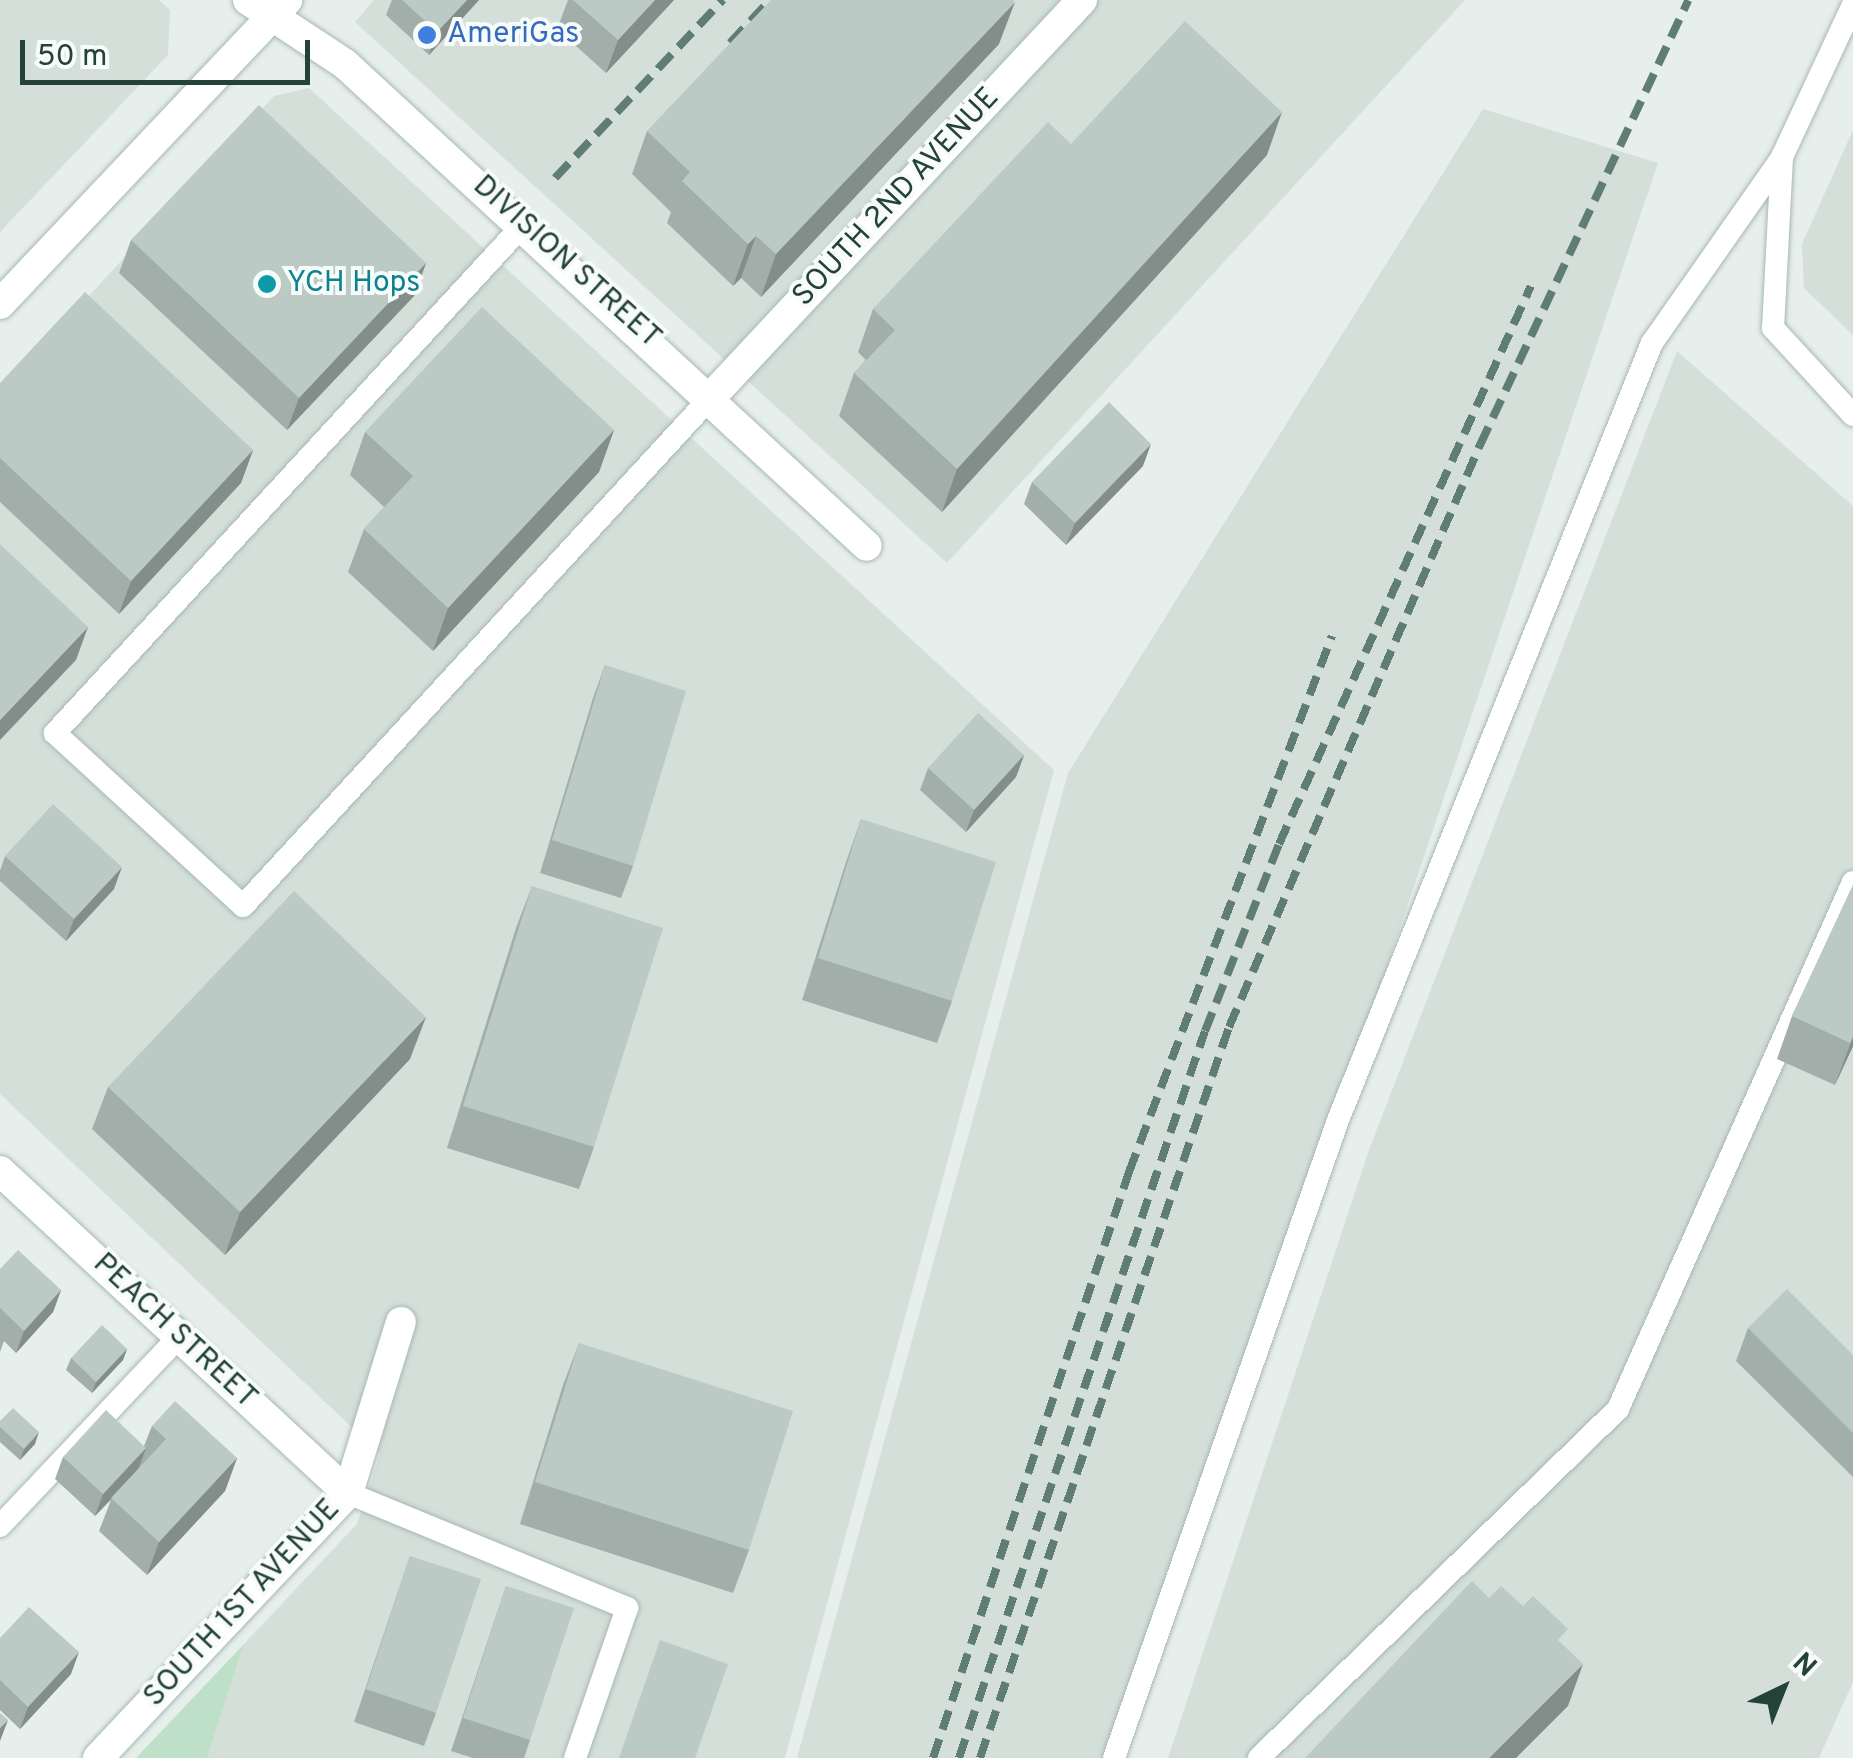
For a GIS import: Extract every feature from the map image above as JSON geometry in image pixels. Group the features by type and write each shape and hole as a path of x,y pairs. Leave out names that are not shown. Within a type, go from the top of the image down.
{"street":[{"name":"SOUTH 2ND AVENUE","path":"712,396 1082,0"},
{"name":"DIVISION STREET","path":"268,6 345,64 712,396 867,546"},
{"path":"0,304 268,6"},
{"name":"PEACH STREET","path":"0,1171 348,1493"},
{"name":"SOUTH 1ST AVENUE","path":"98,1758 348,1493 400,1322"}],"lane":[{"path":"1114,1758 1338,1120 1652,343 1782,158 1853,5"},
{"path":"1782,158 1773,328 1853,415"},
{"path":"523,225 55,733 243,906 712,396"},
{"path":"1259,1758 1618,1409 1853,882"},
{"path":"0,1526 179,1337"},
{"path":"348,1493 627,1608 575,1758"}],"shaded area":[{"path":"0,0 159,0 170,10 168,55 0,232"},
{"path":"374,0 1465,0 947,563 355,22"},
{"path":"309,88 1054,770 785,1758 207,1758 244,1644 357,1524 380,1454 0,1094 0,392 274,96"},
{"path":"1483,109 1658,163 1120,1758 797,1758 1068,773"},
{"path":"1853,130 1853,335 1804,288 1802,244"},
{"path":"1677,351 1853,506 1853,1682 1819,1758 1168,1758 1369,1150"}],"green space":[{"path":"244,1644 207,1758 136,1758"}],"building":[{"path":"402,0 467,0 437,32"},
{"path":"573,0 655,0 618,40"},
{"path":"771,0 1015,2 776,254 756,236 748,244 682,181 690,172 647,131"},
{"path":"1185,21 1282,112 957,469 854,373 895,330 873,309 1048,122 1071,144"},
{"name":"YCH Hops","path":"259,105 426,263 299,398 131,240"},
{"path":"85,292 253,450 131,581 0,458 0,383"},
{"path":"482,307 614,430 448,608 364,529 413,476 365,432"},
{"path":"1109,402 1151,444 1075,523 1032,482"},
{"path":"0,544 88,627 0,720"},
{"path":"605,665 686,691 633,866 552,840"},
{"path":"978,713 1024,755 974,810 928,768"},
{"path":"53,804 122,867 74,919 5,856"},
{"path":"861,819 996,862 952,1001 818,958"},
{"path":"1853,885 1853,1037 1850,1043 1792,1016"},
{"path":"532,886 663,928 594,1147 463,1106"},
{"path":"294,891 426,1017 240,1212 108,1087"},
{"path":"18,1250 61,1290 24,1331 0,1308 0,1269"},
{"path":"1787,1289 1853,1355 1853,1433 1748,1328"},
{"path":"102,1325 127,1349 96,1382 71,1358"},
{"path":"579,1343 793,1411 749,1550 535,1482"},
{"path":"175,1401 237,1458 159,1542 111,1498 166,1439 152,1426"},
{"path":"13,1408 39,1432 24,1449 0,1427 0,1421"},
{"path":"106,1410 146,1448 103,1494 63,1457"},
{"path":"410,1556 481,1579 436,1713 366,1689"},
{"path":"1472,1581 1489,1598 1501,1586 1523,1606 1533,1596 1568,1629 1558,1640 1583,1664 1489,1758 1305,1758"},
{"path":"506,1586 574,1608 530,1740 463,1718"},
{"path":"29,1607 79,1652 28,1707 0,1680 0,1638"},
{"path":"660,1640 728,1664 695,1758 619,1758"}],"railway":[{"path":"555,178 723,0"},
{"path":"730,43 770,0"},
{"path":"980,1758 1229,1027 1480,445 1688,0"},
{"path":"959,1758 1205,1031 1279,844 1531,286"},
{"path":"933,1758 1129,1172 1332,636"}],"place":[{"name":"AmeriGas","path":"427,35"},
{"name":"YCH Hops","path":"267,284"}]}
